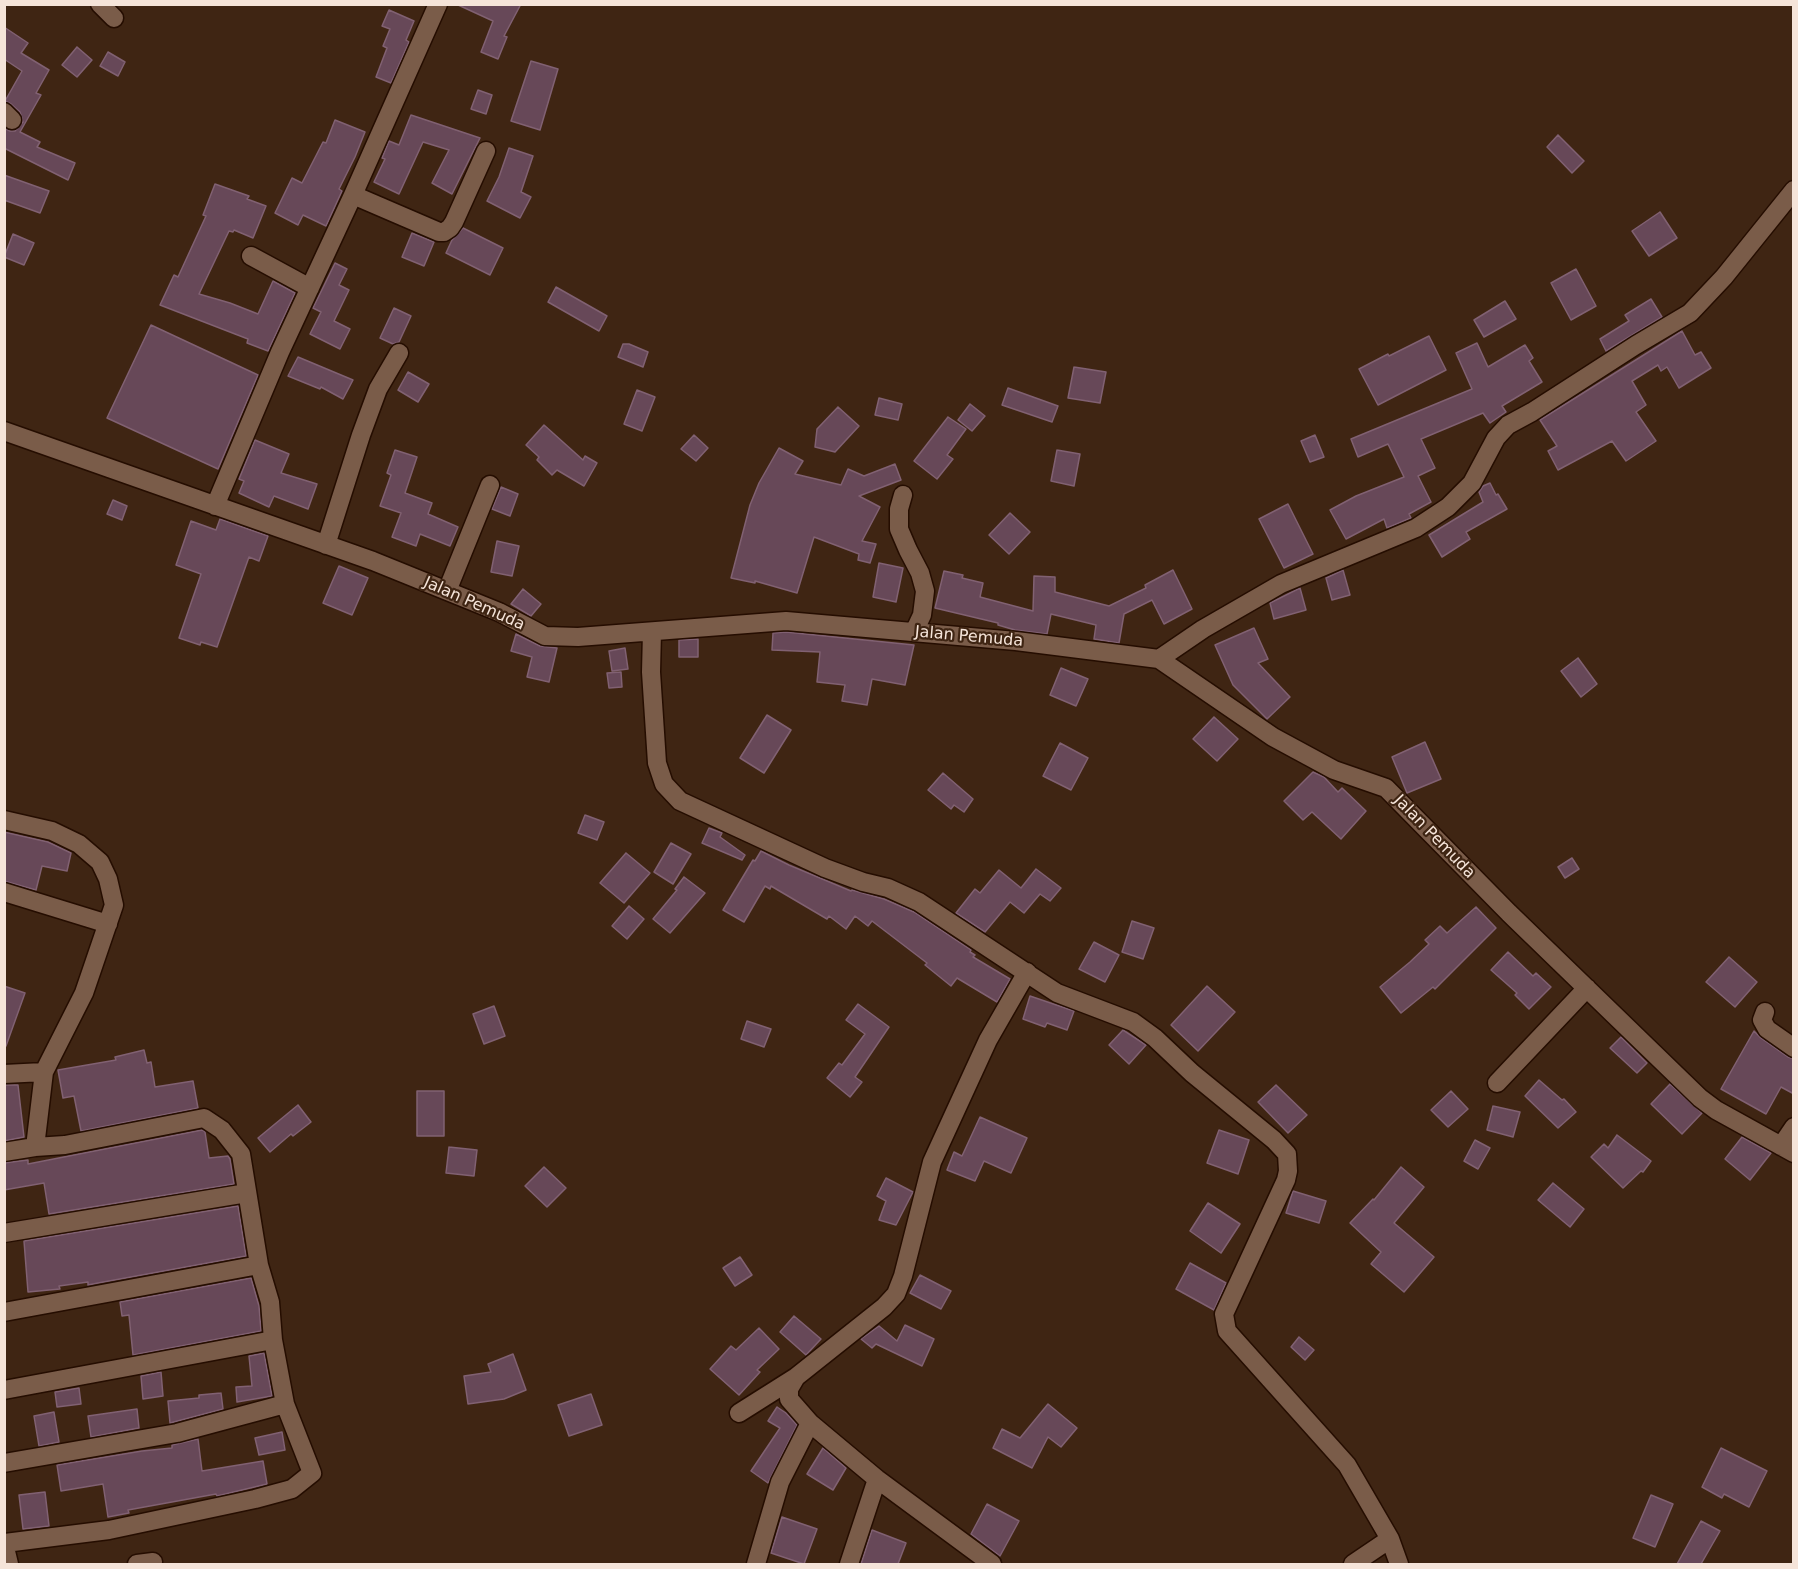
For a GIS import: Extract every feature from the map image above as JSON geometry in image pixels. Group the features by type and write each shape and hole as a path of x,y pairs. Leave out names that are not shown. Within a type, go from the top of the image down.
{"street":[{"path":"100,4 114,18"},
{"path":"215,506 280,352 438,4"},
{"path":"353,195 439,232 444,232 454,222 486,151"},
{"path":"1159,659 1203,629 1281,584 1416,528 1448,507 1472,483 1496,438 1508,425 1690,313 1724,277 1794,190"},
{"path":"251,256 310,288"},
{"path":"326,545 378,389 399,353"},
{"name":"Jalan Pemuda","path":"4,431 326,545 499,612 545,636 578,637 786,621 1016,640 1159,659 1273,738 1334,770 1386,788 1509,913 1700,1098 1716,1110 1787,1150"},
{"path":"447,591 490,485"},
{"path":"903,495 899,509 899,529 920,573 925,591 922,615 914,632"},
{"path":"652,632 651,672 657,763 664,784 680,801 825,868 863,882 888,888 919,902 1057,993 1132,1022 1155,1038 1192,1073 1274,1140 1287,1154 1286,1180 1224,1314 1227,1331 1347,1465 1390,1539 1399,1564"},
{"path":"4,820 52,831 79,844 100,862 108,879 114,905 84,993 44,1072 35,1147"},
{"path":"4,892 108,924"},
{"path":"739,1413 796,1377 884,1307 896,1294 903,1276 932,1162 988,1040 1027,972"},
{"path":"1497,1083 1587,988"},
{"path":"1765,1012 1762,1020 1767,1029 1794,1048"},
{"path":"4,1074 44,1072"},
{"path":"4,1152 65,1145 204,1118 222,1130 241,1154 259,1265 270,1302 273,1340 285,1404 312,1473 292,1489 255,1499 109,1530 5,1543 9,1564"},
{"path":"1787,1150 1794,1126"},
{"path":"4,1233 247,1193"},
{"path":"4,1312 259,1265"},
{"path":"4,1390 273,1340"},
{"path":"796,1377 789,1389 789,1399 810,1423 877,1479 992,1564"},
{"path":"4,1463 177,1433 285,1404"},
{"path":"756,1564 780,1482 810,1423"},
{"path":"849,1564 877,1479"},
{"path":"1353,1564 1390,1539"}],"building":[{"path":"456,4 521,4 504,36 507,37 498,59 481,52 493,21"},
{"path":"389,10 414,21 406,40 409,42 391,83 376,77 387,48 383,46 390,29 382,26"},
{"path":"4,27 28,43 21,53 49,70 36,93 41,95 20,132 40,142 37,147 75,163 68,180 4,148 4,128 15,131 23,122 20,112 5,101 22,71 4,59"},
{"path":"77,47 92,60 77,77 62,65"},
{"path":"108,52 125,62 118,76 100,66"},
{"path":"531,61 558,69 540,130 511,121"},
{"path":"478,90 492,95 486,114 471,109"},
{"path":"411,115 480,138 452,194 432,183 449,150 423,142 399,194 374,182 385,159 382,158 389,141 399,145"},
{"path":"335,120 365,132 339,189 342,191 326,226 303,215 298,225 275,213 292,178 302,183 323,142 326,143"},
{"path":"1558,135 1584,161 1572,173 1547,147"},
{"path":"509,148 533,156 521,192 531,197 520,218 487,201 499,177"},
{"path":"4,175 49,191 40,213 4,200"},
{"path":"215,184 249,196 247,199 266,206 253,238 234,230 229,231 199,294 258,314 273,281 295,293 268,351 247,343 248,339 160,305 174,275 178,277 206,216 203,215"},
{"path":"1660,212 1677,238 1649,256 1632,231"},
{"path":"463,228 503,248 490,275 446,253 452,240"},
{"path":"412,233 434,242 424,266 402,257"},
{"path":"13,234 34,243 24,265 4,257"},
{"path":"335,263 347,269 339,285 349,290 334,321 350,329 340,349 310,334 321,312 313,308"},
{"path":"1576,269 1596,306 1571,320 1551,283"},
{"path":"556,287 607,316 599,331 548,302"},
{"path":"1651,299 1662,317 1606,351 1600,339 1629,321 1625,315"},
{"path":"1505,301 1516,319 1484,337 1474,320"},
{"path":"394,308 411,316 399,342 393,344 380,338"},
{"path":"151,325 258,375 218,469 107,418"},
{"path":"1682,331 1695,355 1701,352 1711,368 1679,388 1667,367 1661,371 1658,365 1632,381 1646,405 1636,412 1656,441 1626,461 1612,441 1558,470 1548,451 1557,446 1540,420"},
{"path":"1429,336 1446,370 1378,405 1359,369"},
{"path":"1477,343 1488,367 1525,345 1533,358 1529,361 1542,382 1502,406 1506,412 1490,423 1483,413 1421,439 1435,468 1418,476 1431,502 1409,514 1411,518 1387,528 1384,519 1346,539 1330,510 1356,496 1404,477 1388,444 1358,457 1351,439 1472,389 1456,353"},
{"path":"623,344 629,344 648,352 643,367 618,357"},
{"path":"298,357 353,380 343,399 321,387 320,389 288,376"},
{"path":"1074,367 1106,372 1100,403 1068,398"},
{"path":"408,372 429,384 418,402 398,390"},
{"path":"1008,388 1058,406 1052,422 1002,405"},
{"path":"637,390 655,397 642,431 624,424"},
{"path":"879,398 902,404 898,420 875,415"},
{"path":"970,404 985,416 972,431 958,420"},
{"path":"838,407 859,426 835,452 815,447 817,429"},
{"path":"948,417 966,429 947,455 953,459 937,479 914,461"},
{"path":"544,425 583,460 585,456 597,463 584,486 557,470 552,475 537,460 539,457 526,445"},
{"path":"694,435 708,448 696,461 681,449"},
{"path":"1315,435 1324,457 1310,462 1301,441"},
{"path":"255,440 289,454 281,473 317,484 308,509 274,496 269,507 239,493 244,481 239,479"},
{"path":"779,448 803,461 795,474 841,485 848,469 864,476 895,464 901,480 859,496 880,507 862,541 876,544 870,563 858,560 859,554 814,537 797,593 755,581 755,583 731,578 750,505 759,483"},
{"path":"395,450 417,457 405,493 432,503 428,514 458,527 450,546 420,534 416,546 392,537 401,513 380,506 391,475 387,473"},
{"path":"1057,450 1080,454 1074,486 1051,481"},
{"path":"1490,483 1507,509 1466,532 1470,539 1442,557 1429,535 1483,502 1479,492 1483,486"},
{"path":"501,487 518,494 510,516 492,509"},
{"path":"113,500 127,506 122,520 107,514"},
{"path":"1288,504 1313,554 1284,568 1259,519"},
{"path":"1010,513 1030,532 1009,554 989,535"},
{"path":"220,519 268,536 259,561 249,557 217,647 201,642 200,645 179,638 201,574 176,565 191,521 216,530"},
{"path":"497,541 519,546 512,576 491,572"},
{"path":"879,563 903,568 896,602 873,597"},
{"path":"339,566 368,578 352,615 323,603"},
{"path":"1173,570 1192,609 1164,624 1152,600 1124,614 1119,643 1094,639 1096,625 1051,614 1047,634 1015,630 998,625 998,623 935,608 944,571 983,583 980,597 1033,611 1034,576 1055,577 1055,592 1109,606 1146,588 1145,585"},
{"path":"1343,570 1350,595 1332,600 1326,578"},
{"path":"1300,588 1306,610 1274,619 1270,603"},
{"path":"523,589 541,604 531,616 511,604"},
{"path":"1254,628 1268,659 1258,663 1290,697 1267,719 1233,685 1215,645"},
{"path":"786,632 914,645 905,685 872,679 867,705 842,701 845,685 817,682 820,652 772,650 773,633"},
{"path":"516,634 540,646 557,648 549,682 527,677 532,657 511,651"},
{"path":"698,639 698,657 679,657 679,640"},
{"path":"625,648 628,669 612,671 609,651"},
{"path":"1578,658 1597,684 1581,697 1561,671"},
{"path":"1061,668 1088,679 1076,706 1050,695"},
{"path":"621,672 622,687 609,688 607,673"},
{"path":"767,715 791,730 764,773 740,758"},
{"path":"1214,717 1238,739 1217,761 1193,739"},
{"path":"1425,742 1441,779 1407,793 1392,757"},
{"path":"1060,743 1088,758 1071,790 1043,776"},
{"path":"1313,772 1324,777 1338,792 1342,788 1366,811 1341,839 1312,812 1303,820 1284,801"},
{"path":"943,773 973,799 964,812 954,805 951,809 928,790"},
{"path":"585,815 604,822 597,840 578,833"},
{"path":"709,828 722,833 720,837 745,855 742,860 702,843"},
{"path":"4,832 48,842 71,853 67,871 42,866 36,890 4,881"},
{"path":"671,843 691,854 673,884 654,872"},
{"path":"761,851 851,891 884,899 914,912 971,950 970,952 975,955 973,957 1010,979 997,1002 957,978 951,986 925,965 927,963 872,921 868,926 855,916 846,929 829,916 827,919 771,886 770,889 765,886 744,922 723,910 753,860 755,861"},
{"path":"626,853 650,873 624,903 600,883"},
{"path":"1572,858 1579,869 1565,878 1558,867"},
{"path":"1036,869 1061,888 1050,901 1040,894 1024,913 1010,902 985,932 956,913 975,889 980,893 999,870 1021,888"},
{"path":"684,877 705,893 670,933 653,919 677,890 675,889"},
{"path":"629,906 644,919 627,939 612,926"},
{"path":"1476,907 1496,928 1435,989 1433,987 1401,1013 1380,987 1429,944 1425,940 1440,926 1447,933"},
{"path":"1132,921 1154,928 1143,959 1122,952"},
{"path":"1094,942 1119,955 1105,982 1079,969"},
{"path":"1508,952 1533,976 1536,973 1551,987 1529,1009 1515,995 1517,993 1491,970"},
{"path":"1729,957 1757,982 1735,1007 1706,982"},
{"path":"4,986 25,993 6,1046 4,1046"},
{"path":"1207,986 1235,1012 1198,1051 1171,1025"},
{"path":"1030,996 1074,1011 1067,1030 1047,1023 1045,1027 1023,1019"},
{"path":"858,1004 889,1027 855,1077 862,1082 850,1097 827,1078 839,1063 842,1065 865,1034 846,1020"},
{"path":"494,1006 505,1036 484,1044 473,1014"},
{"path":"747,1021 771,1029 764,1047 741,1039"},
{"path":"1123,1030 1146,1045 1129,1064 1109,1045"},
{"path":"1754,1031 1788,1057 1794,1059 1794,1094 1781,1087 1766,1114 1721,1089"},
{"path":"1621,1037 1647,1063 1637,1073 1610,1048"},
{"path":"144,1050 147,1063 151,1062 155,1087 193,1081 198,1108 81,1131 74,1096 63,1098 58,1070 116,1060 115,1057"},
{"path":"1539,1080 1562,1100 1564,1099 1576,1112 1558,1128 1525,1096"},
{"path":"1670,1084 1702,1113 1682,1134 1651,1104"},
{"path":"4,1085 18,1085 24,1137 4,1141"},
{"path":"1276,1085 1307,1115 1288,1133 1258,1102"},
{"path":"417,1091 444,1091 444,1136 417,1136"},
{"path":"1451,1091 1468,1109 1448,1127 1431,1110"},
{"path":"298,1105 311,1122 293,1136 291,1134 270,1152 258,1138"},
{"path":"1493,1106 1520,1112 1513,1137 1487,1130"},
{"path":"980,1117 1027,1138 1011,1173 984,1161 975,1181 947,1170 954,1152 962,1156"},
{"path":"202,1130 205,1132 209,1158 228,1156 230,1159 234,1184 49,1214 44,1183 4,1190 4,1163 28,1160 28,1164"},
{"path":"1219,1130 1249,1140 1238,1174 1207,1163"},
{"path":"1617,1135 1651,1161 1643,1172 1641,1171 1623,1188 1591,1157 1604,1144 1608,1148"},
{"path":"1742,1137 1771,1153 1750,1180 1725,1159"},
{"path":"1475,1140 1490,1148 1478,1169 1464,1161"},
{"path":"449,1147 477,1150 474,1176 446,1173"},
{"path":"544,1167 566,1188 547,1207 525,1186"},
{"path":"1401,1167 1424,1187 1394,1223 1434,1257 1404,1292 1371,1264 1381,1252 1350,1223 1374,1200"},
{"path":"886,1178 913,1192 896,1225 879,1220 886,1201 877,1196"},
{"path":"1553,1183 1584,1209 1570,1227 1538,1200"},
{"path":"1293,1191 1326,1201 1319,1223 1286,1213"},
{"path":"1208,1203 1240,1224 1221,1253 1190,1231"},
{"path":"238,1206 246,1256 88,1285 88,1282 59,1286 60,1289 28,1292 24,1241"},
{"path":"740,1257 752,1275 735,1286 723,1268"},
{"path":"1190,1263 1226,1283 1214,1310 1176,1289"},
{"path":"920,1275 951,1291 941,1309 910,1293"},
{"path":"251,1278 259,1306 261,1331 133,1355 129,1315 122,1316 120,1302"},
{"path":"794,1316 821,1339 806,1355 780,1332"},
{"path":"905,1325 934,1339 922,1366 876,1344 872,1348 861,1339 879,1326 897,1341"},
{"path":"759,1328 779,1349 757,1370 760,1372 739,1395 710,1369 731,1346 736,1350"},
{"path":"1299,1337 1314,1350 1305,1360 1291,1347"},
{"path":"264,1353 272,1396 237,1402 236,1387 252,1386 249,1356"},
{"path":"513,1354 526,1390 504,1399 468,1404 464,1376 491,1372 488,1364"},
{"path":"161,1372 163,1396 143,1399 141,1376"},
{"path":"79,1388 81,1404 57,1407 55,1392"},
{"path":"221,1393 223,1409 170,1423 168,1401"},
{"path":"591,1394 602,1425 569,1436 558,1405"},
{"path":"1048,1404 1077,1428 1061,1447 1048,1437 1032,1468 993,1448 1002,1429 1020,1438"},
{"path":"777,1407 797,1425 768,1483 751,1471 780,1428 768,1421"},
{"path":"137,1409 139,1428 91,1437 88,1416"},
{"path":"54,1412 59,1442 39,1446 34,1416"},
{"path":"282,1432 285,1450 259,1455 255,1438"},
{"path":"198,1439 202,1471 263,1461 267,1484 217,1496 216,1494 128,1510 129,1513 108,1517 103,1484 61,1491 57,1465 172,1448 172,1445"},
{"path":"823,1448 846,1468 833,1490 807,1474"},
{"path":"1721,1448 1767,1471 1749,1507 1724,1494 1722,1498 1702,1487"},
{"path":"45,1492 49,1526 23,1529 19,1495"},
{"path":"1651,1495 1673,1504 1655,1547 1633,1538"},
{"path":"987,1504 1019,1521 1000,1556 971,1534"},
{"path":"782,1517 817,1529 804,1564 771,1553"},
{"path":"1701,1521 1720,1531 1701,1564 1677,1564"},
{"path":"872,1530 906,1543 898,1564 861,1564"}]}
